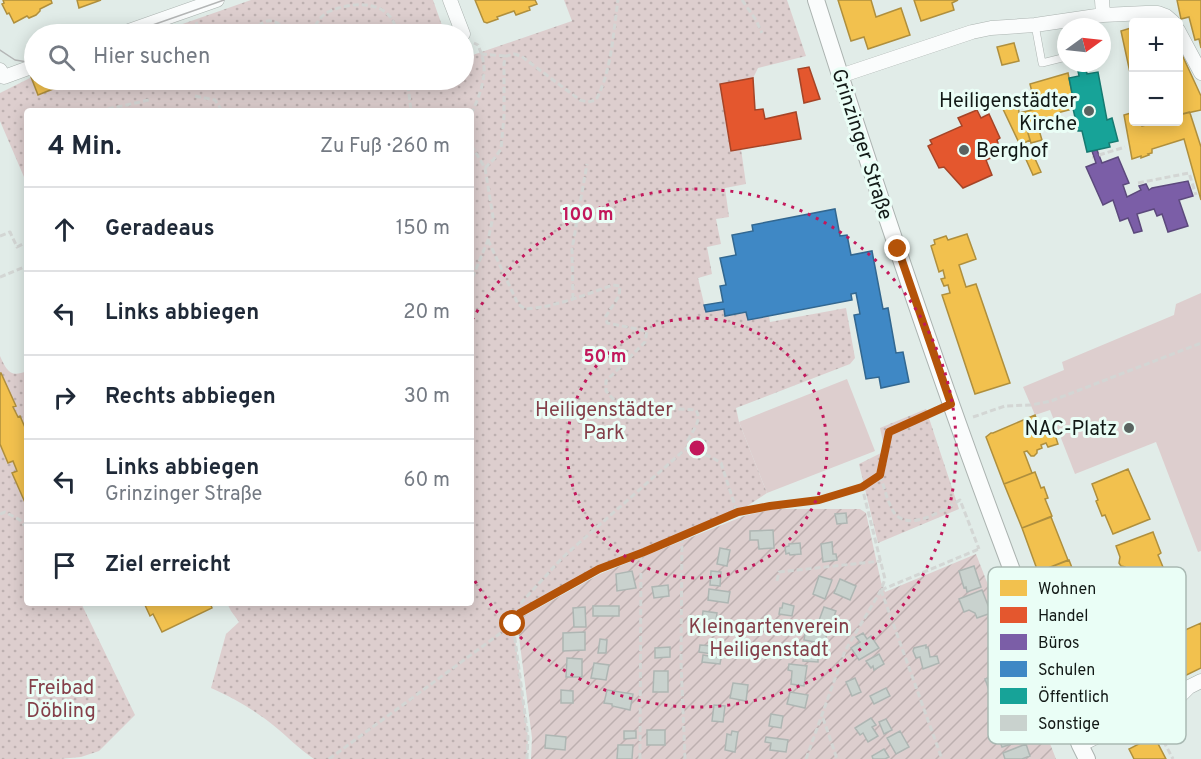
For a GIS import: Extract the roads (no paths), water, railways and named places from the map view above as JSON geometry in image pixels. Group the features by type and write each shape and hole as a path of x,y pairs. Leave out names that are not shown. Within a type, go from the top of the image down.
{"street":[{"path":"149,24 217,0"},
{"path":"450,0 458,24"},
{"name":"Grinzinger Straße","path":"816,0 894,238 1010,567"},
{"path":"1098,18 1102,0"},
{"path":"1111,18 1158,13 1168,18"},
{"path":"840,76 972,32 991,28 1057,23"},
{"path":"1183,38 1201,73"},
{"path":"0,70 4,77 24,70"},
{"path":"1186,690 1201,681"},
{"path":"1083,752 1097,744"}],"lane":[{"path":"1035,25 1042,63 1057,59"}],"tram line":[{"path":"156,24 224,0"},
{"path":"0,50 15,60 24,61"}],"place":[{"name":"Heiligenstädter Kirche","path":"1089,111"},
{"name":"Berghof","path":"964,150"},
{"name":"NAC-Platz","path":"1129,428"}],"park label":[{"name":"Heiligenstädter Park","path":"604,420"},
{"name":"Kleingartenverein Heiligenstadt","path":"769,638"},
{"name":"Freibad Döbling","path":"61,698"}]}
